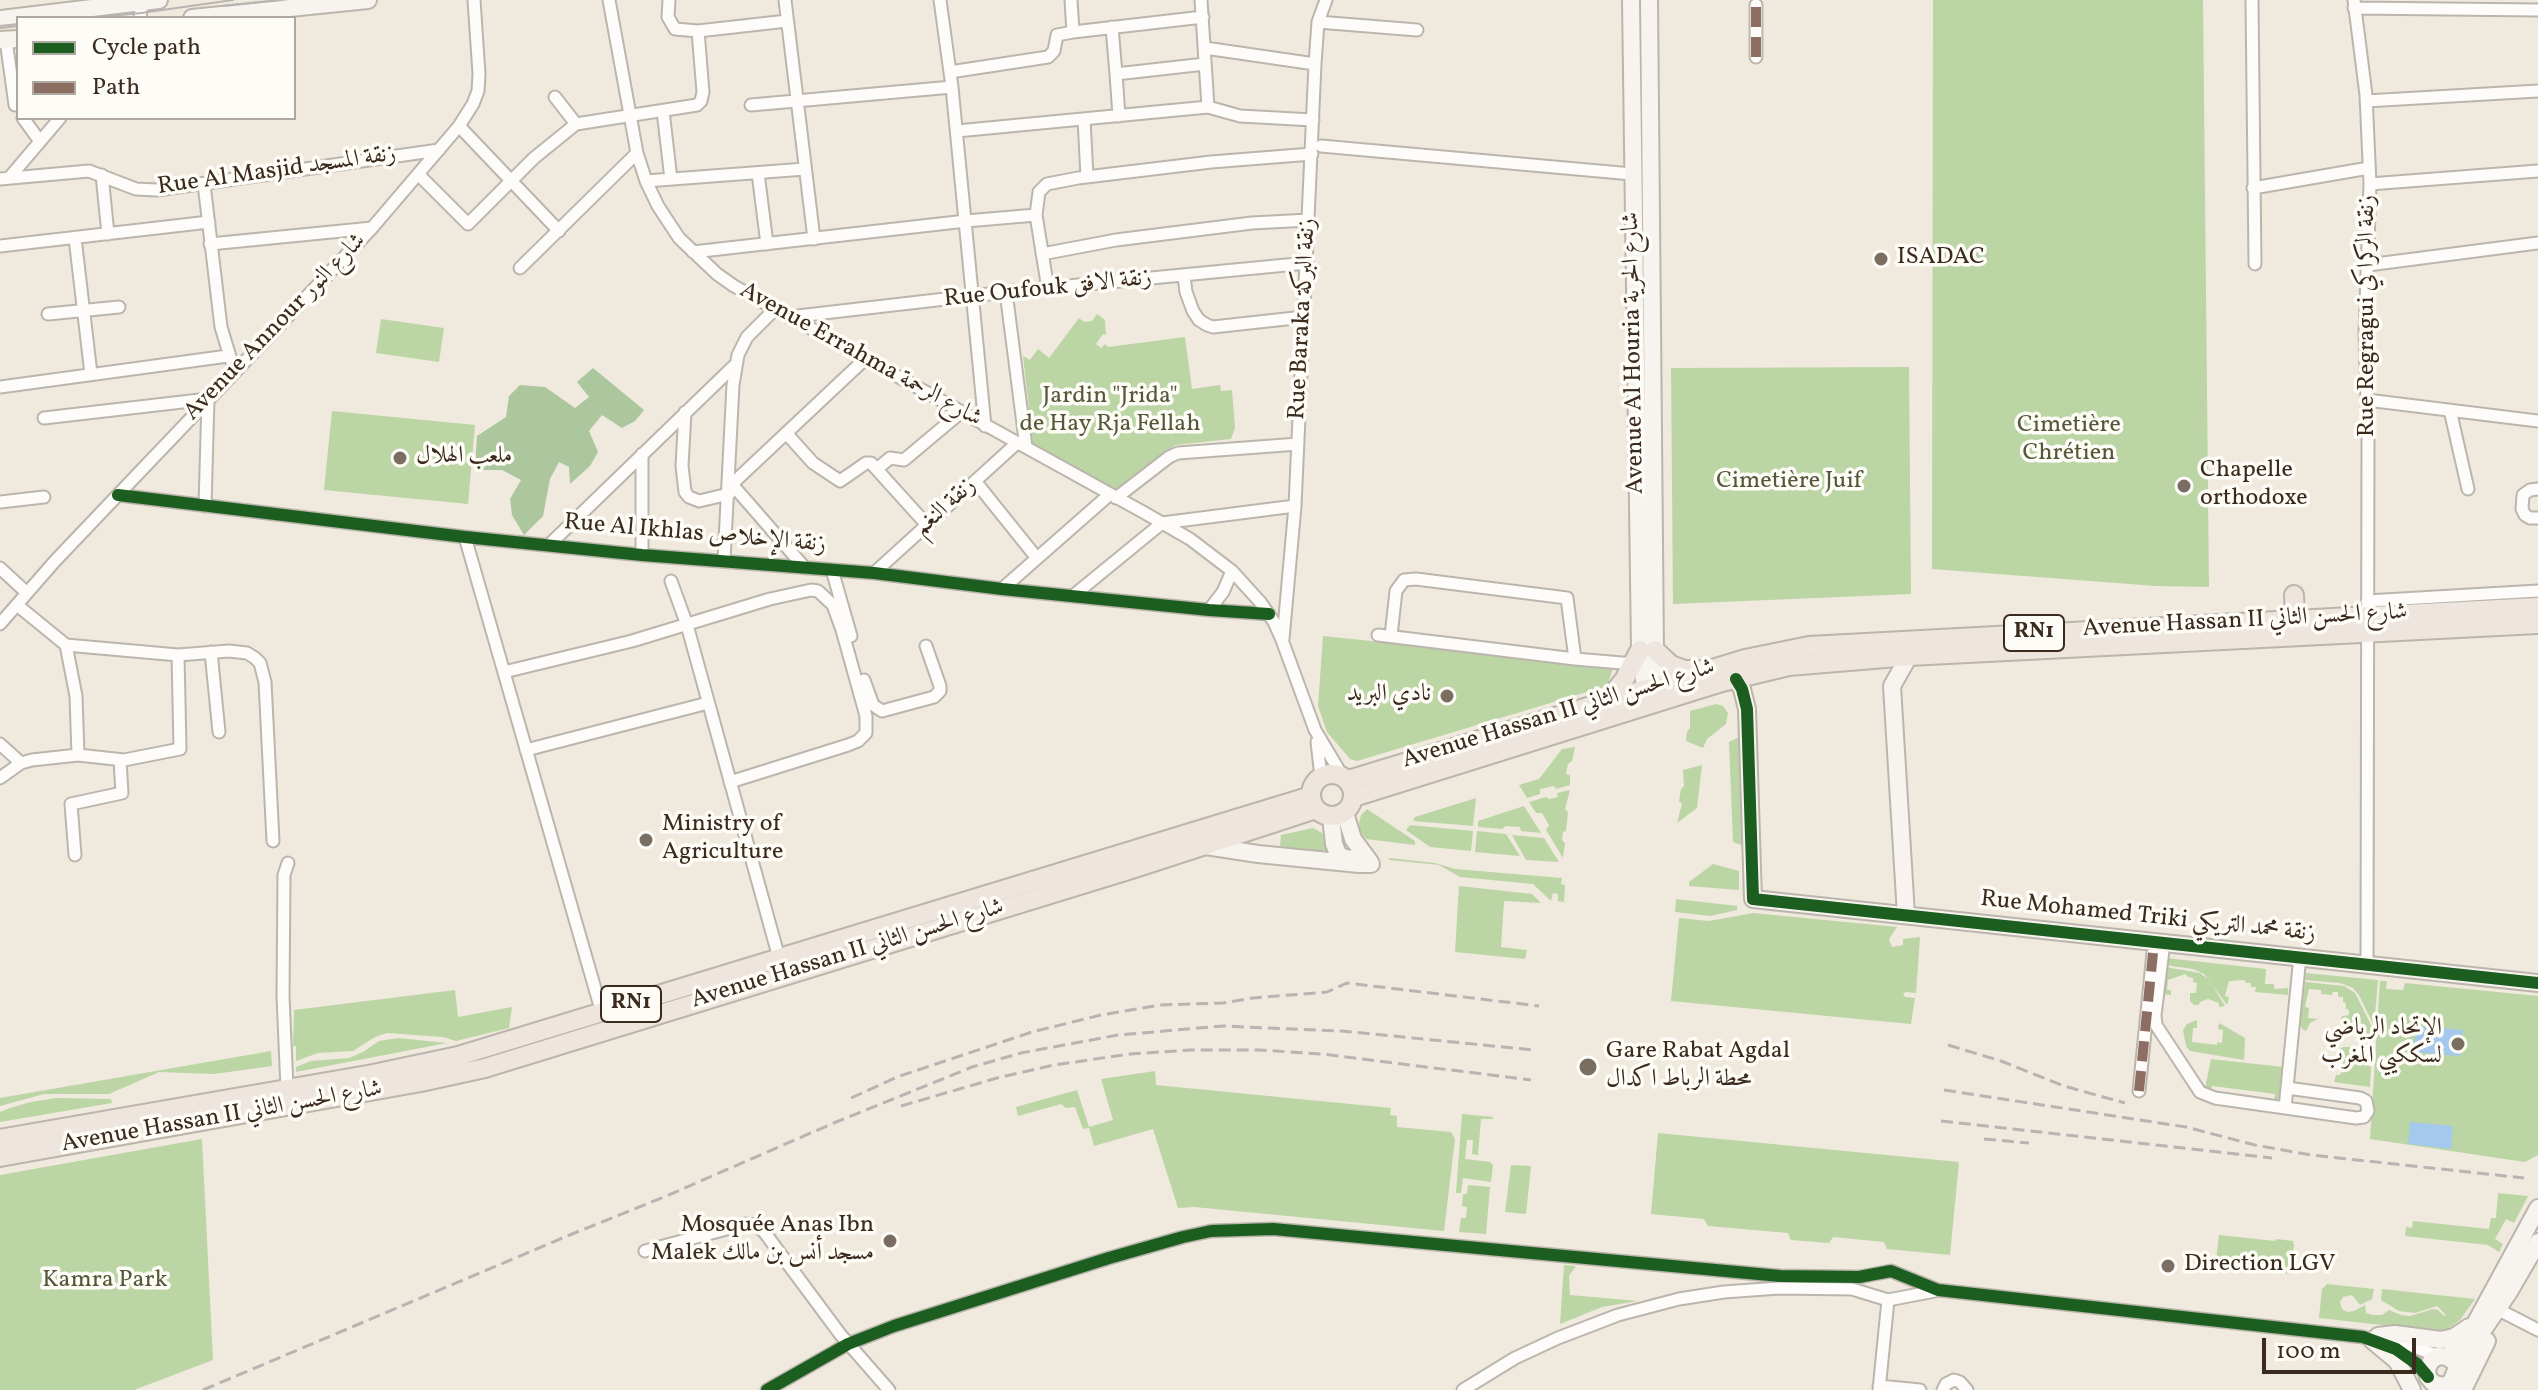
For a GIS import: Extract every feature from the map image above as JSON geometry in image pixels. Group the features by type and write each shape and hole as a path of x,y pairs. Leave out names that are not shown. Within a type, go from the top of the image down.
{"main road":[{"path":"2294,595 2295,620"},
{"name":"Avenue Hassan II شارع الحسن الثاني","path":"0,1139 458,1056 779,958 1335,798 1653,696 1705,671 1770,653 1834,643 2538,607"},
{"name":"Avenue Hassan II شارع الحسن الثاني","path":"0,1157 397,1087 485,1068 1206,846 1606,702 1653,696 1789,666 1868,658 2367,617 2538,624"},
{"path":"1606,702 1643,655 1677,668 1705,671"},
{"name":"RN1","path":"1321,777 1330,774 1335,798"}],"street":[{"path":"212,16 368,0"},
{"name":"Avenue Annour شارع النور","path":"0,624 208,399 372,228 459,126 478,91 474,0"},
{"name":"Avenue Errahma شارع الرحمة","path":"609,0 637,153 646,181 679,238 734,286 1190,539 1232,571 1269,614 1282,640 1315,730 1335,798"},
{"path":"669,0 668,17 675,29 681,32 787,21"},
{"path":"785,0 814,239"},
{"path":"955,0 940,1 957,131 985,426"},
{"path":"1071,0 1073,32"},
{"path":"1201,0 1208,107"},
{"name":"Rue Baraka زنقة البركة","path":"1282,640 1295,506 1309,220 1317,150 1313,120 1315,64 1318,22 1326,0"},
{"name":"Avenue Al Houria شارع الحرية","path":"1631,0 1643,655 1653,696"},
{"name":"Avenue Al Houria شارع الحرية","path":"1643,655 1649,0"},
{"path":"2252,0 2255,264"},
{"path":"19,16 99,3 147,7"},
{"path":"2354,4 2538,10"},
{"name":"Rue Regragui زنقة الركراكي","path":"2354,4 2366,101 2370,184 2365,333 2367,964"},
{"path":"1756,5 1756,57"},
{"path":"950,72 1048,57 1054,51 1057,35 1203,17"},
{"path":"1318,22 1417,30"},
{"path":"1112,27 1119,116"},
{"path":"419,175 466,224 555,139 576,124 690,107 701,101 698,31"},
{"path":"0,107 16,107 8,40"},
{"path":"1205,48 1315,64"},
{"path":"1116,74 1205,64"},
{"path":"751,105 952,87"},
{"path":"2366,101 2538,91"},
{"path":"555,97 576,124"},
{"path":"957,131 1208,107 1240,116 1313,120"},
{"path":"663,111 671,179"},
{"path":"1084,119 1087,177"},
{"path":"24,120 39,140"},
{"path":"4,178 58,120"},
{"path":"459,126 559,231"},
{"name":"Rue Al Masjid زنقة المسجد","path":"4,178 89,171 145,190 439,150"},
{"path":"1048,289 1036,215 1037,201 1043,187 1057,182 1317,150 1632,174"},
{"path":"520,268 637,153"},
{"path":"2253,188 2369,168"},
{"path":"646,181 805,169"},
{"path":"2370,184 2538,171"},
{"path":"758,173 767,244"},
{"path":"102,175 108,234"},
{"path":"204,184 221,327 228,356 237,370"},
{"path":"693,252 1036,215"},
{"path":"1042,254 1116,240 1252,223 1309,220"},
{"path":"0,246 209,222"},
{"path":"210,244 372,228"},
{"path":"75,238 91,374"},
{"path":"2368,265 2538,243"},
{"name":"Rue Oufouk زنقة الافق","path":"788,317 1307,263"},
{"path":"1184,276 1193,311 1207,325 1213,327 1304,317"},
{"path":"1006,292 1022,445"},
{"path":"48,314 119,307"},
{"path":"724,560 733,385 737,363 742,345 775,309"},
{"path":"0,387 228,356"},
{"path":"685,412 683,487 689,497 699,501 730,486 865,359"},
{"path":"550,544 737,363"},
{"path":"44,418 208,399 205,506"},
{"path":"2367,400 2538,421"},
{"path":"2450,410 2468,489"},
{"path":"877,469 890,458 904,460 960,413"},
{"path":"786,433 813,463 840,481 869,462 927,525"},
{"path":"1002,589 1036,557 1113,496 1169,457 1178,453 1298,444"},
{"name":"زنقة النغم","path":"874,573 975,481 1022,445"},
{"path":"642,454 642,555"},
{"path":"975,481 1036,557"},
{"path":"730,486 805,568"},
{"path":"2538,489 2523,495 2522,509 2530,518 2538,518"},
{"name":"Rue Al Ikhlas زنقة الإخلاص","path":"118,495 465,537 642,555 874,573 1002,589 1269,614"},
{"path":"0,502 44,497"},
{"path":"1074,595 1162,523 1295,506"},
{"path":"465,537 602,1013"},
{"path":"0,568 27,593"},
{"path":"832,570 866,689 877,709 882,711 903,706 938,694 940,686 926,646"},
{"path":"1209,610 1223,592 1232,571"},
{"path":"1575,659 1567,598 1416,579 1404,580 1396,591 1384,636 1575,659 1643,655"},
{"path":"671,581 687,625 779,958"},
{"path":"504,672 687,625 770,599 818,591 833,605 859,687 866,733 858,741 730,782"},
{"path":"2367,617 2538,591"},
{"path":"17,605 66,645 178,655 247,653 260,663 265,682 273,841"},
{"path":"66,645 76,696 78,755"},
{"path":"211,652 219,732"},
{"path":"0,778 21,763 78,755 120,760 180,749 178,655"},
{"path":"1906,915 1892,686 1909,656"},
{"path":"1868,658 1892,686"},
{"name":"Rue Mohamed Triki زنقة محمد التريكي","path":"1736,679 1747,709 1753,899 2159,947 2300,956 2538,983"},
{"path":"526,750 708,703"},
{"name":"Avenue Errahma شارع الرحمة","path":"1315,730 1321,777"},
{"path":"0,744 21,763"},
{"path":"75,855 71,804 122,793 120,760"},
{"path":"1206,846 1371,864 1338,854 1334,844 1335,798"},
{"path":"287,1089 283,996 284,875 288,863"},
{"path":"2139,1091 2159,947"},
{"path":"2159,947 2156,1025 2195,1086 2211,1097 2360,1118 2369,1108 2366,1101 2360,1098 2287,1088"},
{"path":"2285,1108 2300,956"},
{"path":"2450,1374 2538,1208"},
{"path":"645,1251 745,1224 756,1225 763,1230 848,1344 889,1390"},
{"path":"767,1390 848,1344 894,1326 1109,1258 1211,1231 1273,1229 1780,1276 1851,1277 1888,1270 1938,1290 2403,1342 2450,1374"},
{"path":"2450,1374 2509,1292 2538,1242"},
{"path":"1878,1274 1873,1287 1887,1298"},
{"path":"1887,1298 1902,1288 1902,1280 1897,1274"},
{"path":"1463,1390 1515,1358 1558,1338 1618,1315 1679,1299 1732,1291 1796,1287 1852,1289 1887,1298 1938,1290"},
{"path":"2371,1338 2403,1353 2430,1383 2439,1386 2501,1311 2509,1292"},
{"path":"1887,1298 1879,1388 1920,1390"},
{"path":"2501,1311 2538,1330"},
{"path":"2371,1338 2395,1334 2441,1340 2454,1337 2477,1322"},
{"path":"2371,1338 2397,1361 2412,1390"},
{"path":"2430,1383 2429,1363 2450,1374"},
{"path":"1943,1390 1948,1382 1954,1380 1967,1390"}],"green space":[{"name":"Cimetière Chrétien","path":"1933,0 2203,0 2209,587 2156,586 1932,569"},
{"name":"Jardin \"Jrida\" de Hay Rja Fellah","path":"1097,314 1105,320 1106,335 1103,334 1096,344 1101,348 1105,344 1108,347 1185,337 1192,389 1220,385 1221,391 1232,390 1235,428 1231,439 1175,445 1116,489 1033,445 1023,356 1030,360 1038,349 1049,358 1079,318 1084,322 1092,321"},
{"path":"381,319 444,328 439,362 376,353"},
{"name":"Cimetière Juif","path":"1909,367 1911,594 1673,604 1671,368"},
{"path":"593,368 644,410 635,421 622,428 602,415 589,431 598,452 590,466 570,484 569,467 559,462 550,479 543,516 524,535 512,515 510,499 521,480 502,470 475,470 477,436 506,417 509,396 520,385 545,387 575,408 589,397 577,382"},
{"name":"ملعب الهلال","path":"332,411 475,425 468,504 324,490"},
{"name":"نادي البريد","path":"1323,636 1614,666 1607,686 1357,761 1350,759 1327,732 1318,706"},
{"path":"1716,704 1723,706 1728,713 1726,724 1707,739 1703,748 1686,741 1690,711"},
{"path":"1741,736 1744,846 1733,842 1729,742"},
{"path":"1575,747 1566,774 1570,775 1570,785 1540,789 1540,794 1527,798 1519,785 1539,779 1562,749"},
{"path":"1702,765 1697,808 1677,823 1682,804 1679,801 1684,786 1683,770"},
{"path":"1570,790 1565,809 1568,812 1562,840 1565,843 1563,858 1546,830 1549,825 1542,813 1536,813 1529,802 1558,797 1557,793"},
{"path":"1476,798 1473,826 1413,821 1415,817"},
{"path":"1524,806 1541,833 1521,831 1520,827 1478,827 1478,821"},
{"path":"1367,809 1415,841 1415,845 1366,839 1359,823"},
{"path":"1410,825 1473,831 1471,851 1430,847 1406,830"},
{"path":"1313,828 1322,833 1328,851 1280,847 1281,835"},
{"path":"1477,831 1506,834 1520,856 1475,852"},
{"path":"1512,835 1544,838 1559,862 1526,860"},
{"path":"1389,858 1435,863 1455,869 1562,878 1561,884 1565,885 1564,902 1558,901 1558,894 1553,893 1551,901 1533,884 1460,877 1439,865"},
{"path":"1713,864 1739,871 1739,890 1689,886 1689,882"},
{"path":"1459,886 1532,894 1541,903 1504,901 1501,947 1527,950 1525,959 1455,952"},
{"path":"1676,899 1737,906 1737,910 1710,916 1675,912"},
{"path":"1753,913 1897,927 1889,939 1892,947 1903,945 1903,939 1920,937 1916,993 1903,994 1915,998 1911,1024 1671,1001 1679,918 1709,921"},
{"path":"2166,958 2266,969 2265,984 2274,984 2274,989 2288,988 2288,995 2255,992 2256,987 2251,987 2251,983 2244,980 2229,981 2225,996 2229,997 2227,1005 2204,974 2165,965"},
{"path":"2165,967 2200,973 2209,980 2225,1006 2219,1007 2219,1003 2208,999 2194,1005 2190,1001 2190,993 2196,993 2197,983 2185,974 2168,980 2167,990 2171,990 2171,995 2162,994"},
{"path":"2306,973 2378,980 2374,1026 2353,988 2340,983 2305,980"},
{"name":"الإتحاد الرياضي لسككيي المغرب","path":"2380,981 2387,981 2386,989 2403,990 2405,983 2538,996 2538,1155 2525,1162 2370,1139"},
{"path":"2305,982 2344,986 2355,993 2374,1031 2371,1065 2353,1052 2366,1053 2369,1042 2359,1023 2353,1023 2352,1027 2344,1026 2342,1016 2349,1015 2349,1010 2343,997 2338,997 2338,992 2321,994 2321,990 2309,989 2305,1007 2309,1008 2308,1018 2318,1019 2310,1023 2306,1031 2303,1030 2300,1025"},
{"path":"455,990 458,1017 512,1007 509,1028 456,1041 443,1037 387,1033 353,1051 318,1053 296,1061 296,1046 293,1046 294,1010"},
{"path":"2197,1020 2192,1042 2222,1043 2223,1030 2218,1029 2219,1023 2245,1038 2244,1060 2190,1051 2183,1030 2187,1024"},
{"path":"398,1038 447,1043 296,1072 296,1067 311,1061 349,1058 379,1041"},
{"path":"2343,1047 2350,1047 2349,1054 2371,1067 2370,1087 2334,1082 2336,1075 2340,1075 2344,1068 2342,1056 2339,1055"},
{"path":"271,1051 272,1066 214,1074 159,1072 109,1094 44,1094 0,1106 0,1098"},
{"path":"2211,1059 2283,1067 2279,1099 2274,1101 2275,1094 2212,1086 2211,1091 2205,1088"},
{"path":"1155,1071 1156,1085 1391,1108 1390,1115 1397,1116 1397,1127 1451,1132 1455,1139 1444,1231 1178,1208 1153,1129 1094,1146 1089,1128 1083,1129 1075,1107 1066,1108 1061,1104 1018,1116 1016,1107 1077,1090 1089,1127 1113,1120 1101,1079"},
{"path":"56,1098 111,1099 112,1103 0,1122 0,1112"},
{"path":"1462,1114 1493,1117 1481,1119 1478,1155 1472,1154 1473,1140 1467,1140 1465,1159 1493,1165 1491,1182 1463,1178 1461,1193 1456,1193"},
{"path":"1658,1133 1959,1162 1950,1255 1887,1249 1884,1242 1833,1237 1829,1243 1791,1240 1788,1233 1708,1226 1704,1219 1651,1214"},
{"name":"Kamra Park","path":"202,1139 213,1360 134,1390 0,1390 0,1175"},
{"path":"1511,1165 1531,1166 1526,1214 1505,1212"},
{"path":"1468,1185 1490,1187 1486,1234 1459,1232 1461,1218 1466,1218 1467,1207 1462,1206"},
{"path":"2498,1193 2528,1196 2514,1223 2506,1219 2495,1239 2503,1244 2499,1252 2488,1245 2405,1236 2406,1227 2412,1228 2413,1221 2489,1229 2491,1218 2496,1218"},
{"path":"2219,1235 2293,1241 2291,1274 2236,1267 2236,1264 2216,1261"},
{"path":"1564,1265 1576,1266 1569,1276 1570,1295 1638,1301 1602,1307 1560,1324"},
{"path":"2327,1284 2374,1289 2372,1299 2360,1305 2352,1295 2343,1297 2340,1302 2347,1312 2365,1305 2366,1313 2373,1315 2382,1315 2389,1310 2410,1316 2433,1309 2446,1315 2437,1306 2415,1313 2399,1311 2381,1300 2382,1289 2475,1299 2460,1320 2444,1332 2319,1318 2322,1289"}],"water":[{"path":"2416,1026 2463,1030 2460,1056 2414,1052"},
{"path":"2410,1122 2453,1126 2451,1149 2408,1144"}],"tram line":[{"path":"110,16 233,0"},
{"path":"223,6 282,0"},
{"path":"0,26 16,24"}],"railway":[{"path":"851,1098 897,1077 1032,1032 1160,1005 1223,1003 1327,992 1347,983 1539,1006"},
{"path":"203,1390 836,1122 972,1067 1021,1053 1118,1035 1223,1026 1342,1031 1534,1050"},
{"path":"1948,1045 2001,1061 2064,1086 2125,1103"},
{"path":"901,1106 1054,1065 1130,1054 1191,1050 1322,1054 1531,1080"},
{"path":"1944,1090 2186,1127 2255,1145 2311,1155 2524,1178"},
{"path":"1941,1121 2272,1158"},
{"path":"1984,1139 2029,1143"}],"marked path":[{"path":"1756,5 1756,57"},
{"path":"2139,1091 2153,953"}],"cycle path":[{"path":"118,495 465,537 642,555 874,573 1002,589 1269,614"},
{"path":"1736,679 1747,709 1753,899 2538,983"},
{"path":"767,1390 848,1344 894,1326 1183,1237 1211,1231 1273,1229 1780,1276 1859,1277 1891,1271 1938,1290 2363,1337 2396,1349 2417,1364 2428,1377"}],"place":[{"name":"ISADAC","path":"1881,259"},
{"name":"ملعب الهلال","path":"400,458"},
{"name":"Chapelle orthodoxe","path":"2184,486"},
{"name":"نادي البريد","path":"1447,696"},
{"name":"Ministry of Agriculture","path":"646,840"},
{"name":"الإتحاد الرياضي لسككيي المغرب","path":"2458,1044"},
{"name":"Gare Rabat Agdal محطة الرباط اكدال","path":"1588,1067"},
{"name":"Mosquée Anas Ibn Malek مسجد أنس بن مالك","path":"890,1241"},
{"name":"Direction LGV","path":"2168,1266"}]}
